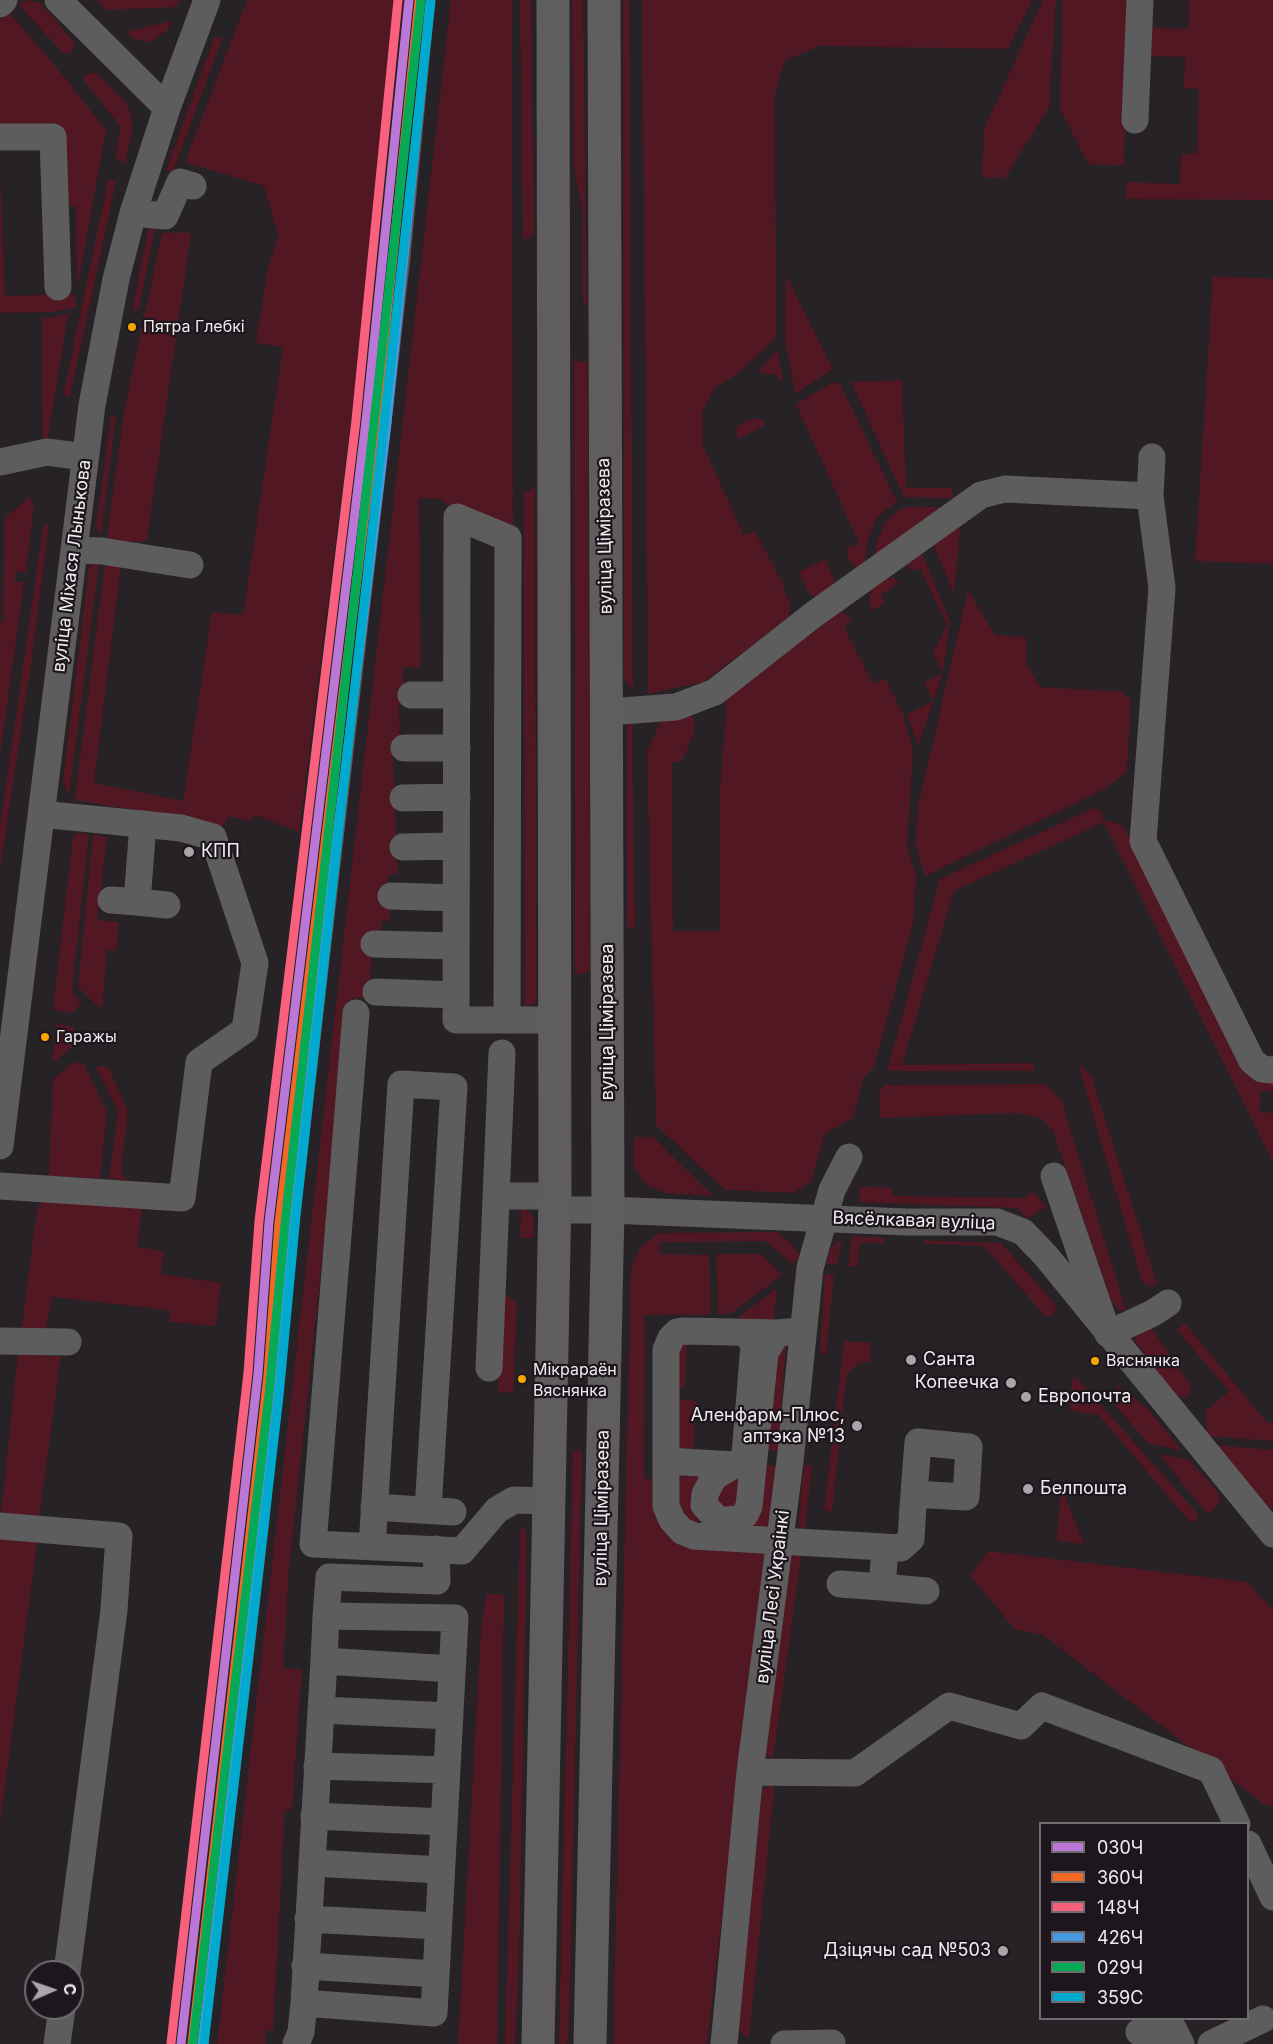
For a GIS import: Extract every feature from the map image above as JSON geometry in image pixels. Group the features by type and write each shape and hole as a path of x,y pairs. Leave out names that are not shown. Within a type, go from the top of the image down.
{"main road":[{"path":"538,2044 555,1203 553,0"},
{"name":"вуліца Ціміразева","path":"590,2044 608,1210 604,0"},
{"path":"553,107 571,187 575,316 578,325 584,330 604,328"}],"street":[{"path":"0,4 4,0"},
{"path":"58,0 166,108"},
{"name":"вуліца Міхася Лынькова","path":"0,1146 6,1041 41,814 85,457 101,353 133,213 166,108 207,0"},
{"path":"1135,120 1140,0"},
{"path":"0,137 53,137 58,287"},
{"path":"133,213 165,216 180,182 193,186"},
{"path":"0,462 47,452 85,457"},
{"path":"1152,457 1150,496 1162,588 1143,841 1252,1061 1262,1069 1273,1070"},
{"path":"608,711 676,707 715,692 813,615 981,495 1005,489 1150,496"},
{"path":"507,1020 508,538 457,517 456,1020 507,1020 555,1020"},
{"path":"74,550 102,551 190,565"},
{"path":"411,695 457,695"},
{"path":"404,748 457,748"},
{"path":"403,798 457,797"},
{"path":"0,1186 182,1198 199,1062 245,1030 255,963 213,837 181,828 41,814"},
{"path":"143,824 124,901 167,905"},
{"path":"403,847 456,846"},
{"path":"391,896 456,898"},
{"path":"374,944 456,946"},
{"path":"376,992 456,995"},
{"path":"356,1013 313,1544 462,1551 497,1510 514,1500 550,1501"},
{"path":"489,1368 502,1053"},
{"path":"372,1547 374,1507 401,1084 454,1088 440,1511 374,1507"},
{"name":"вуліца Лесі Украінкі","path":"724,2044 750,1772 780,1542 789,1332 832,1190 849,1157"},
{"path":"1054,1176 1108,1334 1153,1313 1168,1303"},
{"name":"Вясёлкавая вуліца","path":"496,1196 608,1210 823,1219 997,1222 1023,1232 1046,1256 1108,1334 1271,1528"},
{"path":"1023,1232 1065,1212"},
{"path":"789,1332 677,1332 668,1343 666,1506 682,1531 694,1536 901,1548 911,1539 914,1494"},
{"path":"746,1333 754,1345 745,1454 735,1465 718,1472 705,1494 704,1505 719,1521 737,1519 745,1515 749,1506 765,1353 789,1332"},
{"path":"0,1341 68,1342"},
{"path":"666,1461 735,1465"},
{"path":"0,1526 119,1536 114,1610 69,1960"},
{"path":"882,1587 885,1548"},
{"path":"296,2044 301,2032 306,1966 329,1577 436,1581 436,1549"},
{"path":"840,1584 926,1591"},
{"path":"303,2003 434,2013 455,1618 326,1616"},
{"path":"324,1661 452,1669"},
{"path":"750,1772 855,1773 949,1706 1021,1726 1042,1706 1211,1770 1236,1822"},
{"path":"321,1710 450,1716"},
{"path":"317,1766 447,1770"},
{"path":"314,1816 444,1822"},
{"path":"1259,1852 1273,1897"},
{"path":"312,1863 441,1870"},
{"path":"308,1919 438,1926"},
{"path":"306,1966 436,1974"},
{"path":"1211,2044 1263,2019"},
{"path":"57,2044 60,2020"},
{"path":"1139,2032 1174,2030 1181,2044"},
{"path":"784,2044 832,2043"}],"shaded area":[{"path":"27,0 40,3 76,44 71,53 63,53 19,5"},
{"path":"97,0 179,0 176,7 106,10"},
{"path":"247,0 404,0 299,832 255,815 250,822 229,816 223,826 75,800 105,562 121,565 94,783 183,801 212,612 243,615 283,347 256,343 268,268 278,235 264,186 185,162"},
{"path":"451,0 512,0 513,533 452,508 441,499 419,498 421,667 403,667 403,690 399,706 400,743 392,745 398,874 388,875 390,921 382,921 381,937 373,938 369,997 350,999 289,1569 283,1668 302,1669 292,1810 285,1810 273,2031 265,2031 265,2044 217,2044"},
{"path":"520,0 531,0 534,235 523,240"},
{"path":"572,0 583,0 587,307 583,302 583,215 574,166"},
{"path":"623,0 629,0 633,691 624,678"},
{"path":"642,0 1032,0 1008,49 819,46 785,61 775,93 776,337 740,372 715,388 702,413 703,446 744,535 755,531 781,580 790,604 789,618 703,682 648,694"},
{"path":"1043,0 1056,0 1049,107 1005,178 982,177 984,129"},
{"path":"1062,0 1128,0 1124,166 1088,164 1060,109"},
{"path":"1189,0 1273,0 1273,200 1126,199 1126,182 1180,184 1181,154 1197,154 1199,89 1184,88 1185,57 1147,56 1148,27 1189,29"},
{"path":"10,13 106,130 77,290 76,206 57,206 55,133 0,135 0,20"},
{"path":"171,21 168,30 150,42 134,39 126,32"},
{"path":"223,37 173,172 166,170 214,38"},
{"path":"90,73 98,74 126,103 131,113 132,130 125,163 115,158 121,127 82,78"},
{"path":"0,169 5,296 75,294 76,307 53,312 0,313"},
{"path":"108,180 116,182 70,397 63,396"},
{"path":"156,225 139,308 135,312 132,310 149,226"},
{"path":"162,233 191,234 147,539 144,542 126,541 124,546 106,543 124,411"},
{"path":"786,275 833,369 795,394 785,339"},
{"path":"1213,276 1273,279 1273,564 1195,561"},
{"path":"68,314 47,442 43,442 42,319"},
{"path":"778,349 783,384 776,375 758,372"},
{"path":"574,361 588,362 590,972 575,974"},
{"path":"902,380 906,488 952,488 952,498 904,497 851,382"},
{"path":"833,382 840,384 897,502 878,516 868,540 864,566 860,567 855,567 849,560 846,549 859,543 796,404"},
{"path":"111,415 116,417 101,535 96,526"},
{"path":"754,418 762,420 765,425 739,439 736,432 737,426"},
{"path":"535,487 536,1002 525,1008 524,493"},
{"path":"29,497 34,504 26,572 16,572 15,581 24,582 0,756 0,622 3,621 4,523 6,517"},
{"path":"957,507 874,563 877,540 886,521 900,509"},
{"path":"961,518 954,594 932,541"},
{"path":"49,524 32,658 0,870 0,826 43,527"},
{"path":"921,551 950,621 943,673 933,653 947,625 920,568 911,571 907,565 911,555"},
{"path":"825,559 834,579 833,587 816,597 809,593 799,572"},
{"path":"99,562 69,797 63,781 89,567"},
{"path":"886,578 893,578 899,583 881,595 885,603 871,611 869,596 873,588"},
{"path":"968,590 995,635 1026,637 1026,664 1040,687 1123,692 1131,700 1127,772 1105,789 925,876 915,845 918,807"},
{"path":"842,611 852,621 844,627 873,684 885,678 904,716 913,750 907,847 916,875 913,924 874,1067 863,1078 853,1118 825,1134 811,1182 793,1193 725,1190 656,1125 647,751 660,723 675,712 691,712 695,722 693,735 682,762 672,762 673,931 720,931 720,791 727,696"},
{"path":"943,673 918,746 907,714 933,701 924,683"},
{"path":"632,718 635,928 627,927 627,723"},
{"path":"1094,808 1102,812 1104,821 1112,821 1124,827 1242,1071 1260,1077 1273,1078 1273,1091 1261,1091 1260,1112 1273,1113 1273,1162 1104,822 954,891 902,1065 1034,1063 1033,1071 887,1071 940,879"},
{"path":"77,833 89,834 72,990 81,1004 72,1013 53,1010 73,836"},
{"path":"93,835 107,837 97,920 119,922 116,951 107,950 102,1010 78,987"},
{"path":"56,1024 74,1027 80,1041 52,1063"},
{"path":"73,1063 83,1063 107,1112 100,1179 49,1176 53,1079"},
{"path":"1078,1063 1091,1075 1157,1283 1153,1287 1142,1282"},
{"path":"108,1066 128,1111 121,1172 128,1181 109,1178 118,1111 96,1067"},
{"path":"1045,1084 1061,1099 1126,1310 1120,1311 1112,1302 1052,1129 1040,1118 1016,1113 880,1118 879,1091 886,1085"},
{"path":"634,1137 653,1137 713,1196 665,1193 647,1186 633,1166"},
{"path":"860,1186 891,1188 894,1196 1023,1198 1034,1192 1046,1207 1027,1219 1017,1208 859,1202"},
{"path":"46,1195 142,1205 138,1247 164,1251 161,1274 221,1283 216,1326 169,1322 170,1310 52,1297 45,1335 21,1333 37,1209"},
{"path":"525,1208 533,1217 533,1238 520,1238 521,1210"},
{"path":"777,1232 794,1246 800,1259 792,1264 766,1241 659,1242 660,1254 709,1255 711,1315 645,1315 644,1479 661,1480 662,1510 765,1551 707,2044 613,2044 631,1269 640,1248 659,1233"},
{"path":"852,1236 886,1238 885,1243 860,1243 857,1267 848,1266"},
{"path":"842,1239 837,1265 826,1264 831,1247"},
{"path":"922,1240 1001,1243 1056,1305 1055,1311 1052,1316 1045,1316 984,1246 926,1244"},
{"path":"716,1254 761,1254 782,1275 730,1314 718,1314"},
{"path":"825,1274 834,1275 826,1355 820,1354"},
{"path":"777,1288 773,1324 731,1323"},
{"path":"504,1293 517,1303 513,1393 498,1392"},
{"path":"1185,1323 1267,1423 1273,1422 1273,1441 1207,1436 1206,1411 1229,1391 1177,1330"},
{"path":"1144,1328 1152,1329 1192,1387 1187,1398 1174,1396 1134,1339"},
{"path":"687,1340 685,1388 672,1387 673,1356"},
{"path":"844,1341 871,1343 870,1362 860,1363 849,1372 846,1379 832,1512 824,1510"},
{"path":"785,1342 778,1452 769,1450 778,1344"},
{"path":"43,1347 43,1356 61,1356 39,1520 1,1515 18,1351"},
{"path":"1077,1378 1197,1513 1197,1522 1189,1521 1098,1414 1070,1411 1072,1380"},
{"path":"1118,1385 1149,1410 1182,1451 1148,1443 1114,1404"},
{"path":"672,1399 697,1401 693,1451 670,1449"},
{"path":"1213,1445 1273,1450 1273,1509 1268,1506"},
{"path":"573,1451 582,1451 569,2023 567,2044 559,2044"},
{"path":"1159,1454 1189,1460 1218,1492 1220,1501 1216,1508 1207,1514"},
{"path":"763,1464 779,1466 770,1528 720,1523 736,1522"},
{"path":"743,1465 741,1507 719,1507 713,1489"},
{"path":"804,1465 812,1466 805,1530 798,1526"},
{"path":"679,1472 700,1473 693,1509 698,1522 690,1527 683,1522 672,1482"},
{"path":"1061,1486 1084,1544 1057,1541"},
{"path":"520,1527 524,1527 527,1536 519,1960 515,2044 505,2044"},
{"path":"0,1535 38,1536 0,1825"},
{"path":"802,1550 773,1759 763,1752 792,1551"},
{"path":"988,1551 1247,1582 1273,1610 1273,1805 1265,1805 1043,1635 1015,1629 970,1576"},
{"path":"486,1594 504,1595 497,2044 458,2044 481,1630"},
{"path":"772,1785 774,1791 749,2037 745,2037 738,2027 762,1790"}],"railway":[{"path":"206,2044 266,1531 298,1215 408,259 433,0"}],"transit line":[{"name":"148Ч","path":"171,2043 248,1373 259,1221 356,420 398,0"},
{"name":"030Ч","path":"181,2044 258,1374 269,1222 366,421 409,0"},
{"name":"029Ч","path":"193,2044 269,1395 286,1214 421,0"},
{"name":"360Ч","path":"192,2044 268,1375 279,1223 376,422 419,1"},
{"name":"359С","path":"204,2044 279,1396 296,1215 431,1"},
{"name":"426Ч","path":"202,2044 279,1376 290,1224 387,423 430,2"}],"place":[{"name":"Пятра Глебкі","path":"132,327"},
{"name":"КПП","path":"189,852"},
{"name":"Гаражы","path":"45,1037"},
{"name":"Санта","path":"911,1360"},
{"name":"Вяснянка","path":"1095,1361"},
{"name":"Мікрараён Вяснянка","path":"522,1379"},
{"name":"Копеечка","path":"1011,1383"},
{"name":"Европочта","path":"1026,1397"},
{"name":"Аленфарм-Плюс, аптэка №13","path":"857,1426"},
{"name":"Белпошта","path":"1028,1489"},
{"name":"Дзіцячы сад №503","path":"1003,1951"}]}
